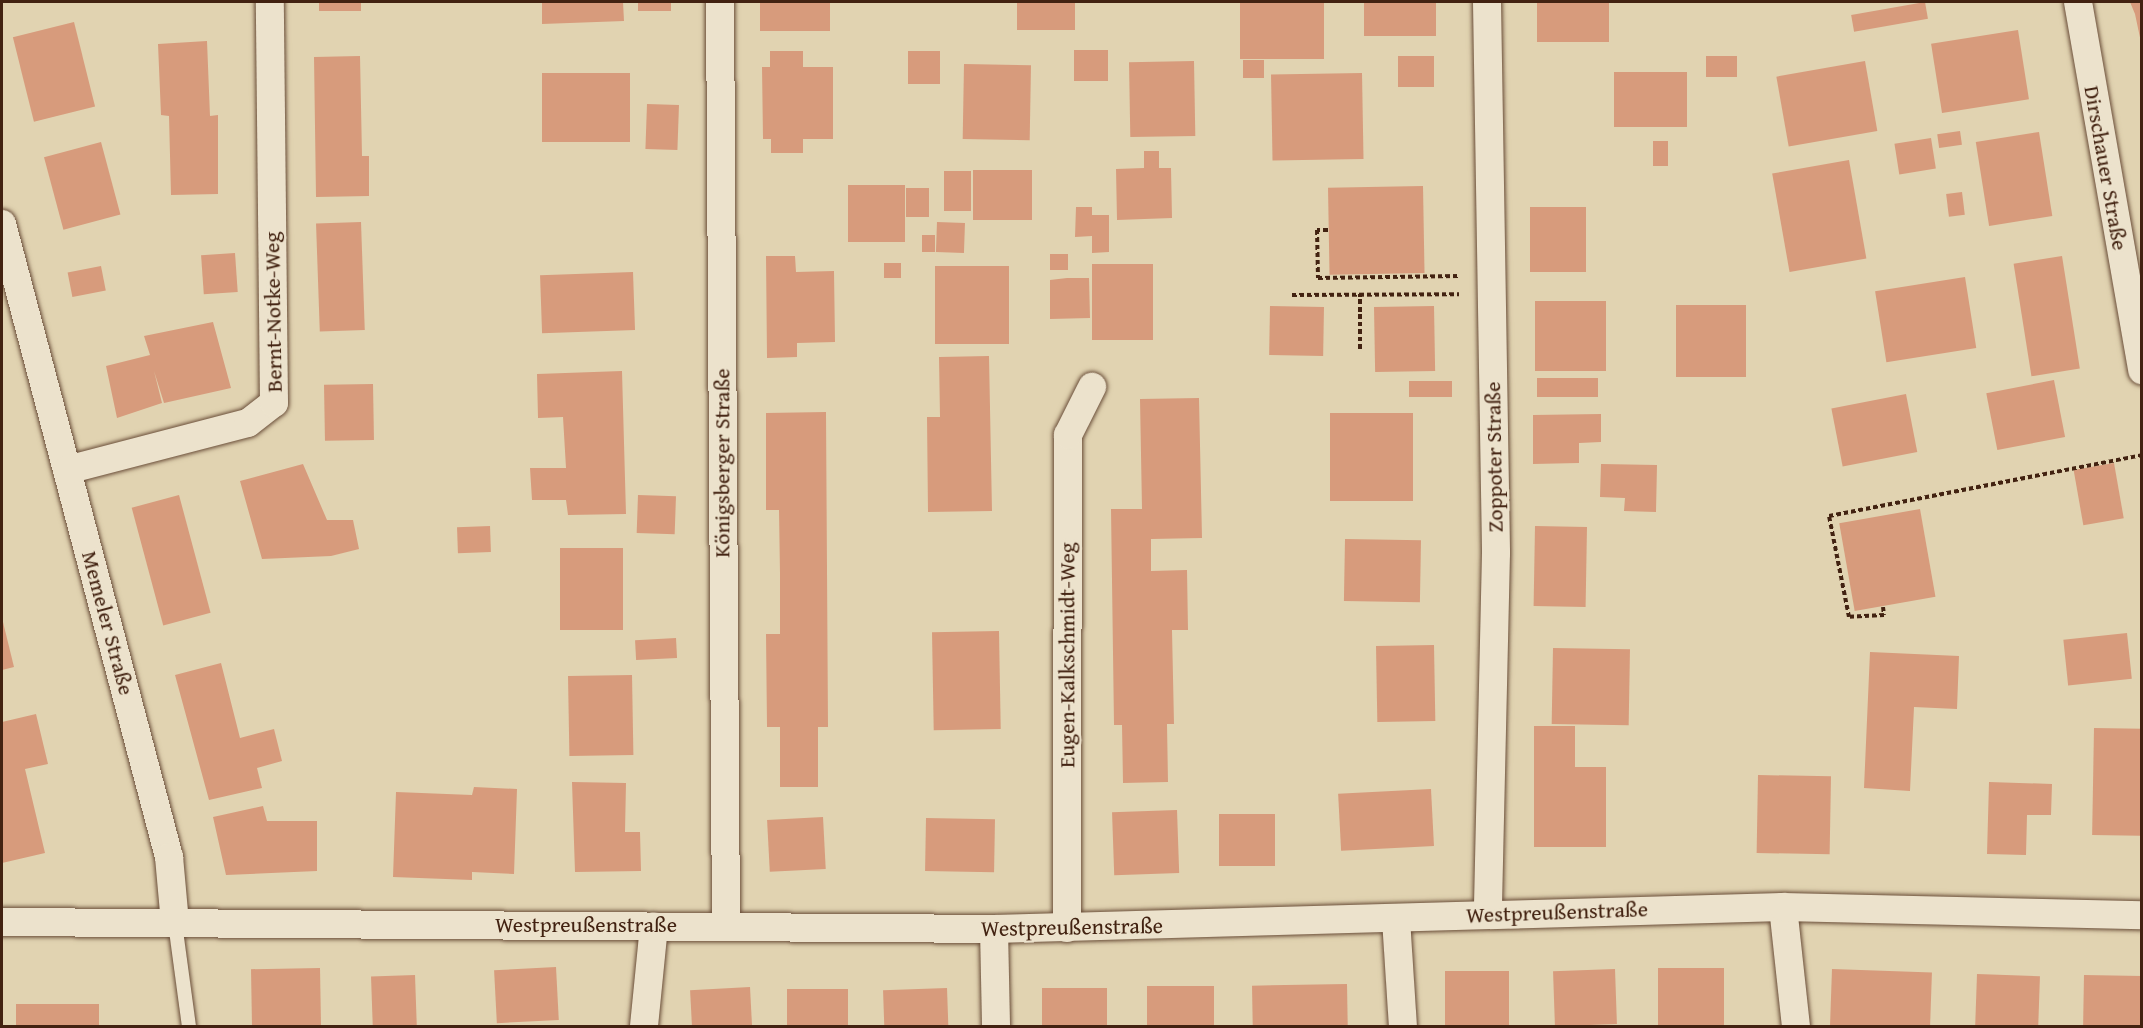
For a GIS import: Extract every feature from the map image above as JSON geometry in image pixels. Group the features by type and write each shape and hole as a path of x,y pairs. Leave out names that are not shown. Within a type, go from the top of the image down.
{"street":[{"name":"Bernt-Notke-Weg","path":"68,470 248,423 274,404 270,2"},
{"name":"Königsberger Straße","path":"720,2 726,925"},
{"name":"Zoppoter Straße","path":"1487,2 1496,552 1488,913"},
{"name":"Dirschauer Straße","path":"2078,2 2142,370"},
{"name":"Memeler Straße","path":"2,224 169,857 175,923"},
{"name":"Eugen-Kalkschmidt-Weg","path":"1067,928 1068,435 1092,387"},
{"name":"Westpreußenstraße","path":"2,922 726,925 994,929 1396,919 1488,913 1783,907 2142,915"},
{"path":"1783,907 1796,1026"},
{"path":"1396,919 1403,1026"},
{"path":"644,1026 654,926"},
{"path":"994,929 996,1026"}],"lane":[{"name":"Memeler Straße","path":"175,923 189,1026"}],"path":[{"path":"1328,230 1317,230 1318,278 1491,285"},
{"path":"1292,295 1360,294 1491,285"},
{"path":"1360,294 1360,349"},
{"path":"1883,607 1884,615 1849,617 1829,516 2142,455"}],"building":[{"path":"319,2 361,2 361,11 319,11"},
{"path":"542,2 623,2 624,21 542,24"},
{"path":"638,2 671,2 671,11 638,11"},
{"path":"760,2 830,2 830,31 760,31"},
{"path":"1017,2 1075,2 1075,30 1017,30"},
{"path":"1240,2 1324,2 1324,59 1240,59"},
{"path":"1364,2 1436,2 1436,36 1364,36"},
{"path":"1537,2 1609,2 1609,42 1537,42"},
{"path":"1925,2 1928,19 1854,32 1851,15"},
{"path":"2130,2 2142,2 2142,47 2135,14"},
{"path":"74,22 95,106 34,122 13,37"},
{"path":"2018,30 2029,99 1942,113 1931,44"},
{"path":"207,41 210,116 218,115 218,194 171,195 169,116 161,115 158,44"},
{"path":"1074,50 1108,50 1108,81 1074,81"},
{"path":"770,51 803,51 803,67 833,67 833,139 803,139 803,153 771,153 771,139 763,139 762,67 770,67"},
{"path":"908,51 940,51 940,84 908,84"},
{"path":"360,56 362,156 369,156 369,196 316,197 314,57"},
{"path":"1398,56 1434,56 1434,87 1398,87"},
{"path":"1706,56 1737,56 1737,77 1706,77"},
{"path":"1243,60 1264,60 1264,78 1243,78"},
{"path":"1194,61 1195,136 1130,137 1129,62"},
{"path":"1865,61 1877,131 1789,147 1776,77"},
{"path":"964,64 1031,65 1030,140 963,139"},
{"path":"1614,72 1687,72 1687,127 1614,127"},
{"path":"542,73 630,73 630,142 542,142"},
{"path":"1362,73 1364,159 1273,161 1271,75"},
{"path":"647,104 679,105 677,150 645,149"},
{"path":"1960,131 1962,145 1939,148 1937,134"},
{"path":"2039,132 2052,216 1989,226 1976,142"},
{"path":"1931,138 1936,169 1899,174 1894,144"},
{"path":"1653,141 1668,141 1668,166 1653,166"},
{"path":"101,142 120,214 63,230 44,157"},
{"path":"1144,151 1159,151 1159,168 1171,168 1172,218 1117,220 1116,169 1144,168"},
{"path":"1849,160 1866,258 1790,272 1772,174"},
{"path":"973,170 1032,170 1032,220 973,220"},
{"path":"944,171 971,171 971,211 944,211"},
{"path":"848,185 905,185 905,242 848,242"},
{"path":"1423,186 1425,273 1330,275 1328,188"},
{"path":"906,188 929,188 929,217 906,217"},
{"path":"1962,192 1965,215 1949,217 1946,194"},
{"path":"1076,207 1092,207 1092,215 1109,215 1109,252 1092,253 1092,236 1075,237"},
{"path":"1530,207 1586,207 1586,272 1530,272"},
{"path":"361,222 365,330 320,332 316,224"},
{"path":"937,222 965,223 964,253 936,252"},
{"path":"922,235 935,235 935,252 922,252"},
{"path":"235,253 238,292 204,294 201,255"},
{"path":"1050,254 1068,254 1068,270 1050,270"},
{"path":"766,256 795,256 796,272 834,271 835,342 797,343 797,357 767,358"},
{"path":"2062,256 2080,369 2031,376 2014,264"},
{"path":"884,263 901,263 901,278 884,278"},
{"path":"1092,264 1153,264 1153,340 1092,340"},
{"path":"101,266 106,291 72,297 68,272"},
{"path":"935,266 1009,266 1009,344 935,344"},
{"path":"633,272 635,330 542,333 540,275"},
{"path":"1965,277 1976,348 1886,362 1875,291"},
{"path":"1089,278 1090,318 1050,319 1050,280"},
{"path":"1535,301 1606,301 1606,371 1535,371"},
{"path":"1676,305 1746,305 1746,377 1676,377"},
{"path":"1270,306 1324,307 1323,356 1269,355"},
{"path":"1434,306 1435,371 1375,372 1374,307"},
{"path":"213,322 231,388 164,403 154,371 162,403 117,418 106,366 150,355 144,336"},
{"path":"989,356 992,511 928,512 927,417 940,417 939,357"},
{"path":"622,371 626,514 568,515 566,500 532,500 530,468 566,468 563,417 538,418 537,374"},
{"path":"1537,378 1598,378 1598,397 1537,397"},
{"path":"2054,380 2065,437 1997,450 1986,393"},
{"path":"1409,381 1452,381 1452,397 1409,397"},
{"path":"373,384 374,440 325,441 324,385"},
{"path":"1906,394 1917,452 1843,466 1831,409"},
{"path":"1199,398 1202,538 1151,539 1151,571 1187,570 1188,630 1172,630 1174,724 1167,724 1168,782 1123,783 1122,725 1114,725 1111,509 1142,509 1140,399"},
{"path":"826,412 828,727 818,727 818,787 780,787 780,727 767,727 766,634 780,634 780,574 779,510 766,510 766,413"},
{"path":"1330,413 1413,413 1413,501 1330,501"},
{"path":"1601,414 1601,442 1579,443 1579,463 1533,464 1533,415"},
{"path":"2114,463 2124,518 2083,525 2074,470"},
{"path":"303,464 327,520 353,520 359,549 331,556 262,559 240,481"},
{"path":"1601,464 1657,465 1656,512 1624,511 1625,498 1600,497"},
{"path":"179,495 211,613 163,626 132,508"},
{"path":"638,495 676,496 675,534 637,533"},
{"path":"1920,509 1935,597 1855,611 1839,523"},
{"path":"490,526 491,552 458,553 457,527"},
{"path":"1535,526 1587,527 1586,607 1534,606"},
{"path":"1345,539 1421,540 1420,602 1344,601"},
{"path":"560,548 623,548 623,630 560,630"},
{"path":"2,618 14,667 2,670"},
{"path":"999,631 1001,729 934,730 932,632"},
{"path":"2127,633 2132,679 2068,685 2063,640"},
{"path":"676,638 677,658 636,660 635,640"},
{"path":"1434,645 1435,721 1377,722 1376,646"},
{"path":"1553,648 1630,649 1629,725 1552,724"},
{"path":"1870,652 1959,656 1957,709 1914,707 1910,791 1864,788"},
{"path":"221,663 240,738 274,729 282,761 257,768 262,788 209,800 175,675"},
{"path":"632,675 633,755 569,756 568,676"},
{"path":"36,714 48,764 25,769 45,853 2,863 2,722"},
{"path":"1534,726 1575,726 1575,767 1606,767 1606,847 1534,847"},
{"path":"2094,728 2142,729 2140,836 2092,835"},
{"path":"1758,775 1831,776 1830,854 1757,853"},
{"path":"572,782 626,783 625,832 640,832 641,871 575,872"},
{"path":"1989,782 2052,784 2051,815 2027,815 2026,855 1987,854"},
{"path":"474,787 517,789 514,874 472,872 472,880 393,877 396,792 472,795"},
{"path":"1431,789 1434,846 1341,851 1338,794"},
{"path":"263,806 267,821 317,821 317,871 226,875 213,817"},
{"path":"1177,810 1179,873 1114,875 1112,812"},
{"path":"1219,814 1275,814 1275,866 1219,866"},
{"path":"823,817 826,869 770,872 767,820"},
{"path":"926,818 995,819 994,872 925,871"},
{"path":"556,967 559,1020 497,1023 494,970"},
{"path":"320,968 321,1026 252,1026 251,969"},
{"path":"1658,968 1724,968 1724,1025 1658,1025"},
{"path":"1615,969 1617,1024 1555,1026 1553,971"},
{"path":"1832,969 1932,972 1930,1026 1830,1026"},
{"path":"1445,971 1509,971 1509,1026 1445,1026"},
{"path":"1977,974 2040,976 2038,1026 1975,1026"},
{"path":"415,975 417,1025 373,1026 371,977"},
{"path":"2084,975 2142,976 2141,1026 2083,1026"},
{"path":"1347,984 1348,1026 1253,1026 1252,986"},
{"path":"1147,986 1214,986 1214,1026 1147,1026"},
{"path":"750,987 752,1026 692,1026 690,990"},
{"path":"947,988 948,1026 884,1026 883,990"},
{"path":"1042,988 1107,988 1107,1026 1042,1026"},
{"path":"787,989 848,989 848,1026 787,1026"},
{"path":"16,1004 99,1004 99,1026 16,1026"}]}
